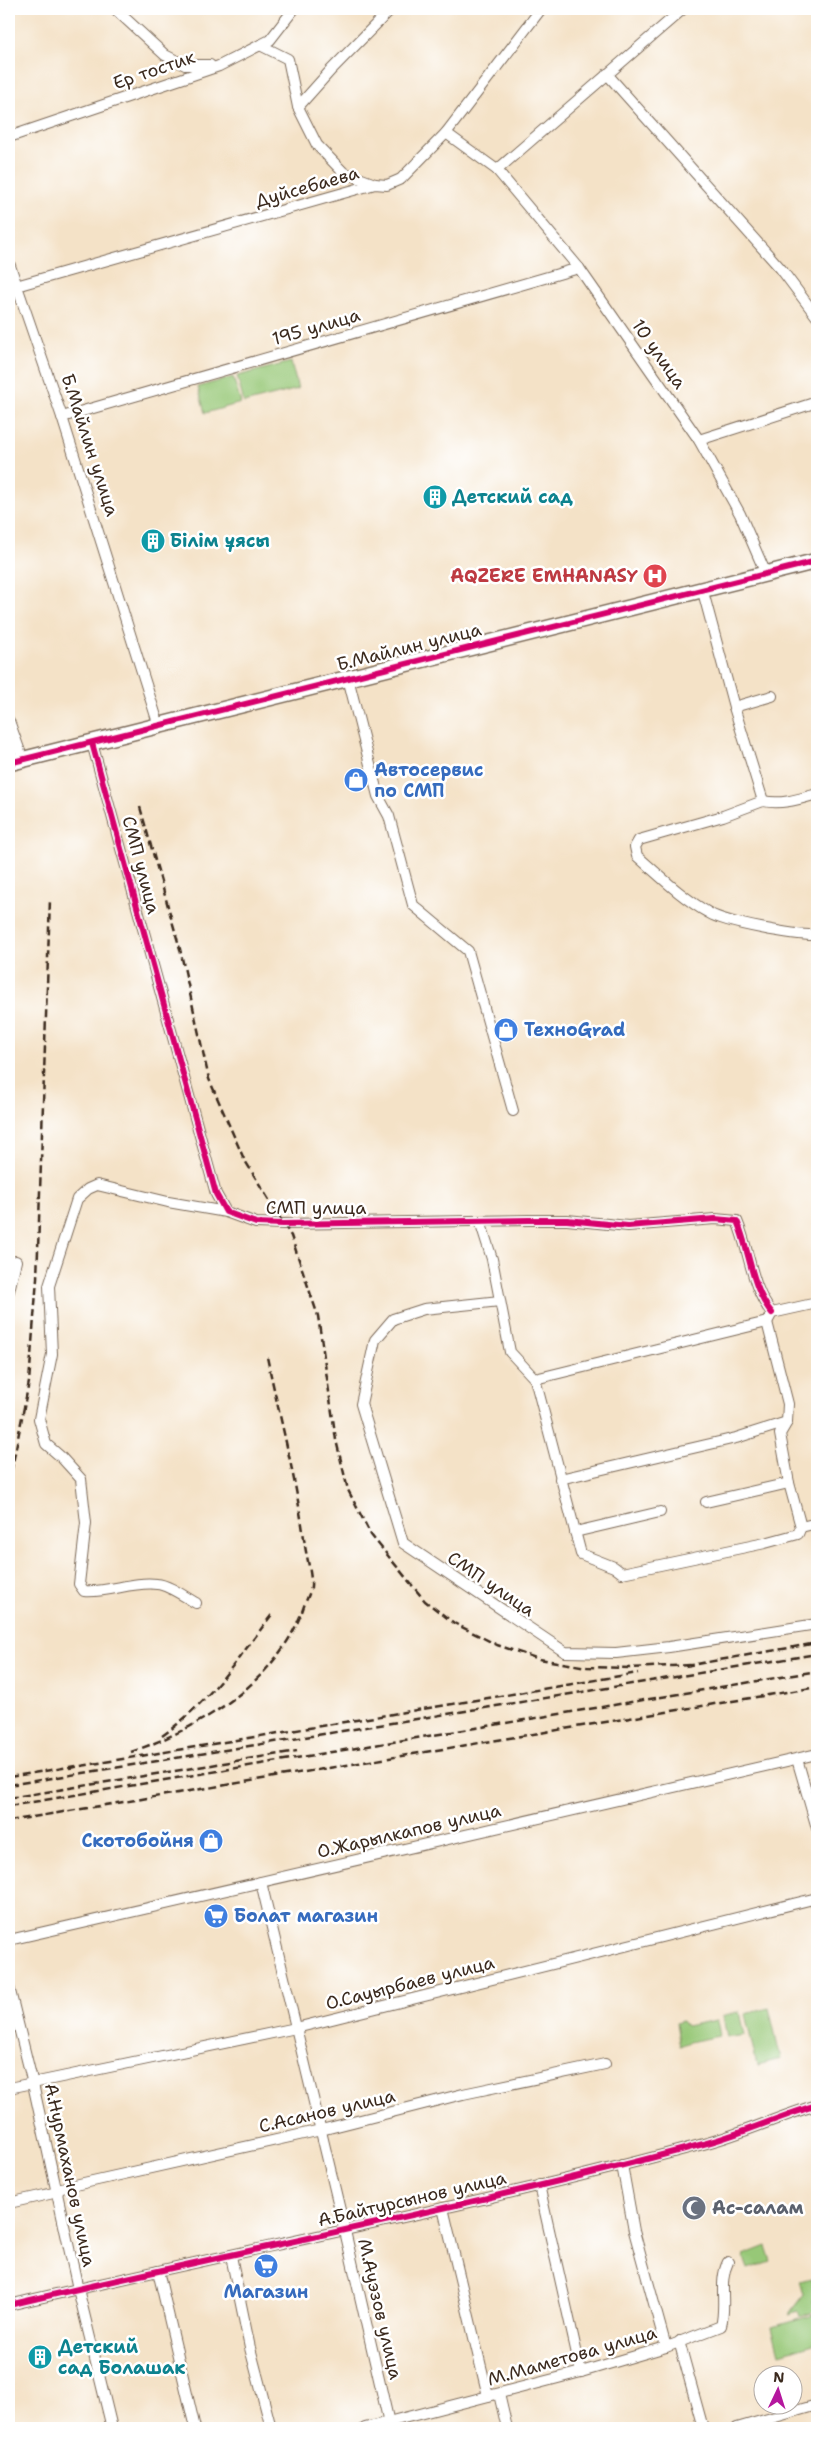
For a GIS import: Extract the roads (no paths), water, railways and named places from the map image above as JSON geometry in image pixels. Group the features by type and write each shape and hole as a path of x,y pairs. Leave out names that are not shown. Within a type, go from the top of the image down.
{"street":[{"path":"115,9 165,55 185,65 219,66"},
{"name":"Ер тостик","path":"9,137 219,66 270,40 294,9"},
{"path":"298,107 331,70 391,9"},
{"name":"Дуйсебаева","path":"13,286 375,184 388,185 401,178 446,133 542,9"},
{"path":"498,170 683,9"},
{"path":"260,45 288,60 298,107 317,144 343,172 375,184"},
{"path":"608,74 781,269 817,317"},
{"name":"10 улица","path":"446,133 498,170 579,268 699,440 740,514 766,574"},
{"name":"Б.Майлин улица","path":"9,263 13,286 62,417 159,726"},
{"name":"195 улица","path":"62,417 579,268"},
{"path":"699,440 817,402"},
{"name":"Б.Майлин улица","path":"16,762 702,588 817,561"},
{"path":"702,588 734,707 763,801"},
{"path":"348,678 378,796 389,816 413,905 468,951 513,1111"},
{"path":"734,707 772,696"},
{"path":"9,721 16,762"},
{"name":"СМП улица","path":"92,743 216,1194 226,1212 256,1223 274,1224 567,1220 628,1226 715,1220 737,1221 754,1277 770,1318 788,1404 787,1422 780,1434 789,1483 801,1527"},
{"path":"817,794 788,802 773,803 763,801 723,816 638,840 635,847 637,856 683,896 711,914 787,933 817,935"},
{"path":"196,1603 159,1584 135,1585 101,1592 84,1591 79,1584 86,1523 81,1479 61,1456 46,1444 39,1419 52,1354 49,1286 77,1199 88,1189 97,1185 168,1202 226,1212"},
{"path":"480,1221 492,1259 510,1352 535,1379 581,1554 614,1567 622,1573 765,1543 798,1534 801,1527 817,1523"},
{"path":"9,1291 16,1261"},
{"name":"СМП улица","path":"500,1301 424,1309 393,1319 375,1340 361,1404 403,1543 564,1652 616,1653 669,1648 817,1624"},
{"path":"535,1379 770,1318 817,1303"},
{"path":"560,1478 736,1438 787,1422"},
{"path":"706,1502 789,1483"},
{"path":"575,1532 660,1512"},
{"name":"О.Жарылкапов улица","path":"9,1940 817,1754"},
{"path":"797,1759 817,1828"},
{"name":"М.Ауэзов улица","path":"261,1882 322,2130 388,2423"},
{"name":"О.Сауырбаев улица","path":"9,2088 296,2028 817,1898"},
{"name":"А.Нурмаханов улица","path":"9,1987 34,2084 78,2289 112,2428"},
{"name":"С.Асанов улица","path":"9,2203 57,2190 322,2130 463,2094 605,2064"},
{"name":"А.Байтурсынов улица","path":"9,2305 345,2231 622,2165 709,2143 817,2105"},
{"path":"622,2165 634,2231 666,2347"},
{"path":"540,2185 581,2372"},
{"path":"443,2208 488,2396"},
{"path":"231,2256 250,2348 272,2428"},
{"name":"М.Маметова улица","path":"365,2428 388,2423 402,2424 488,2396 581,2372 666,2347 721,2326 725,2312 722,2273 728,2262"},
{"path":"158,2271 195,2428"},
{"path":"679,2342 703,2428"},
{"path":"499,2394 507,2428"},
{"path":"737,2428 817,2405"}],"railway":[{"path":"140,807 180,949 209,1079 244,1159 291,1236 318,1316 336,1440 348,1490 371,1535 425,1601 454,1623 497,1645 539,1659 587,1667 630,1668 691,1665"},
{"path":"9,1496 12,1468 29,1382 37,1279 50,899"},
{"path":"131,1752 184,1730 234,1699 275,1659 291,1635 310,1592 311,1577 298,1498 267,1357"},
{"path":"162,1736 194,1709 222,1679 273,1613"},
{"path":"685,1666 817,1643"},
{"path":"9,1785 817,1654"},
{"path":"9,1806 817,1671"},
{"path":"69,1768 638,1673"},
{"path":"9,1821 817,1687"},
{"path":"9,1798 297,1751"},
{"path":"9,1777 75,1766"}],"place":[{"name":"Детский сад","path":"435,497"},
{"name":"Білім ұясы","path":"153,541"},
{"name":"AQZERE EMHANASY","path":"655,576"},
{"name":"Автосервис по СМП","path":"356,780"},
{"name":"ТехноGrad","path":"506,1030"},
{"name":"Скотобойня","path":"211,1841"},
{"name":"Болат магазин","path":"216,1916"},
{"name":"Ас-салам","path":"694,2208"},
{"name":"Магазин","path":"266,2266"},
{"name":"Детский сад Болашак","path":"40,2357"}]}
